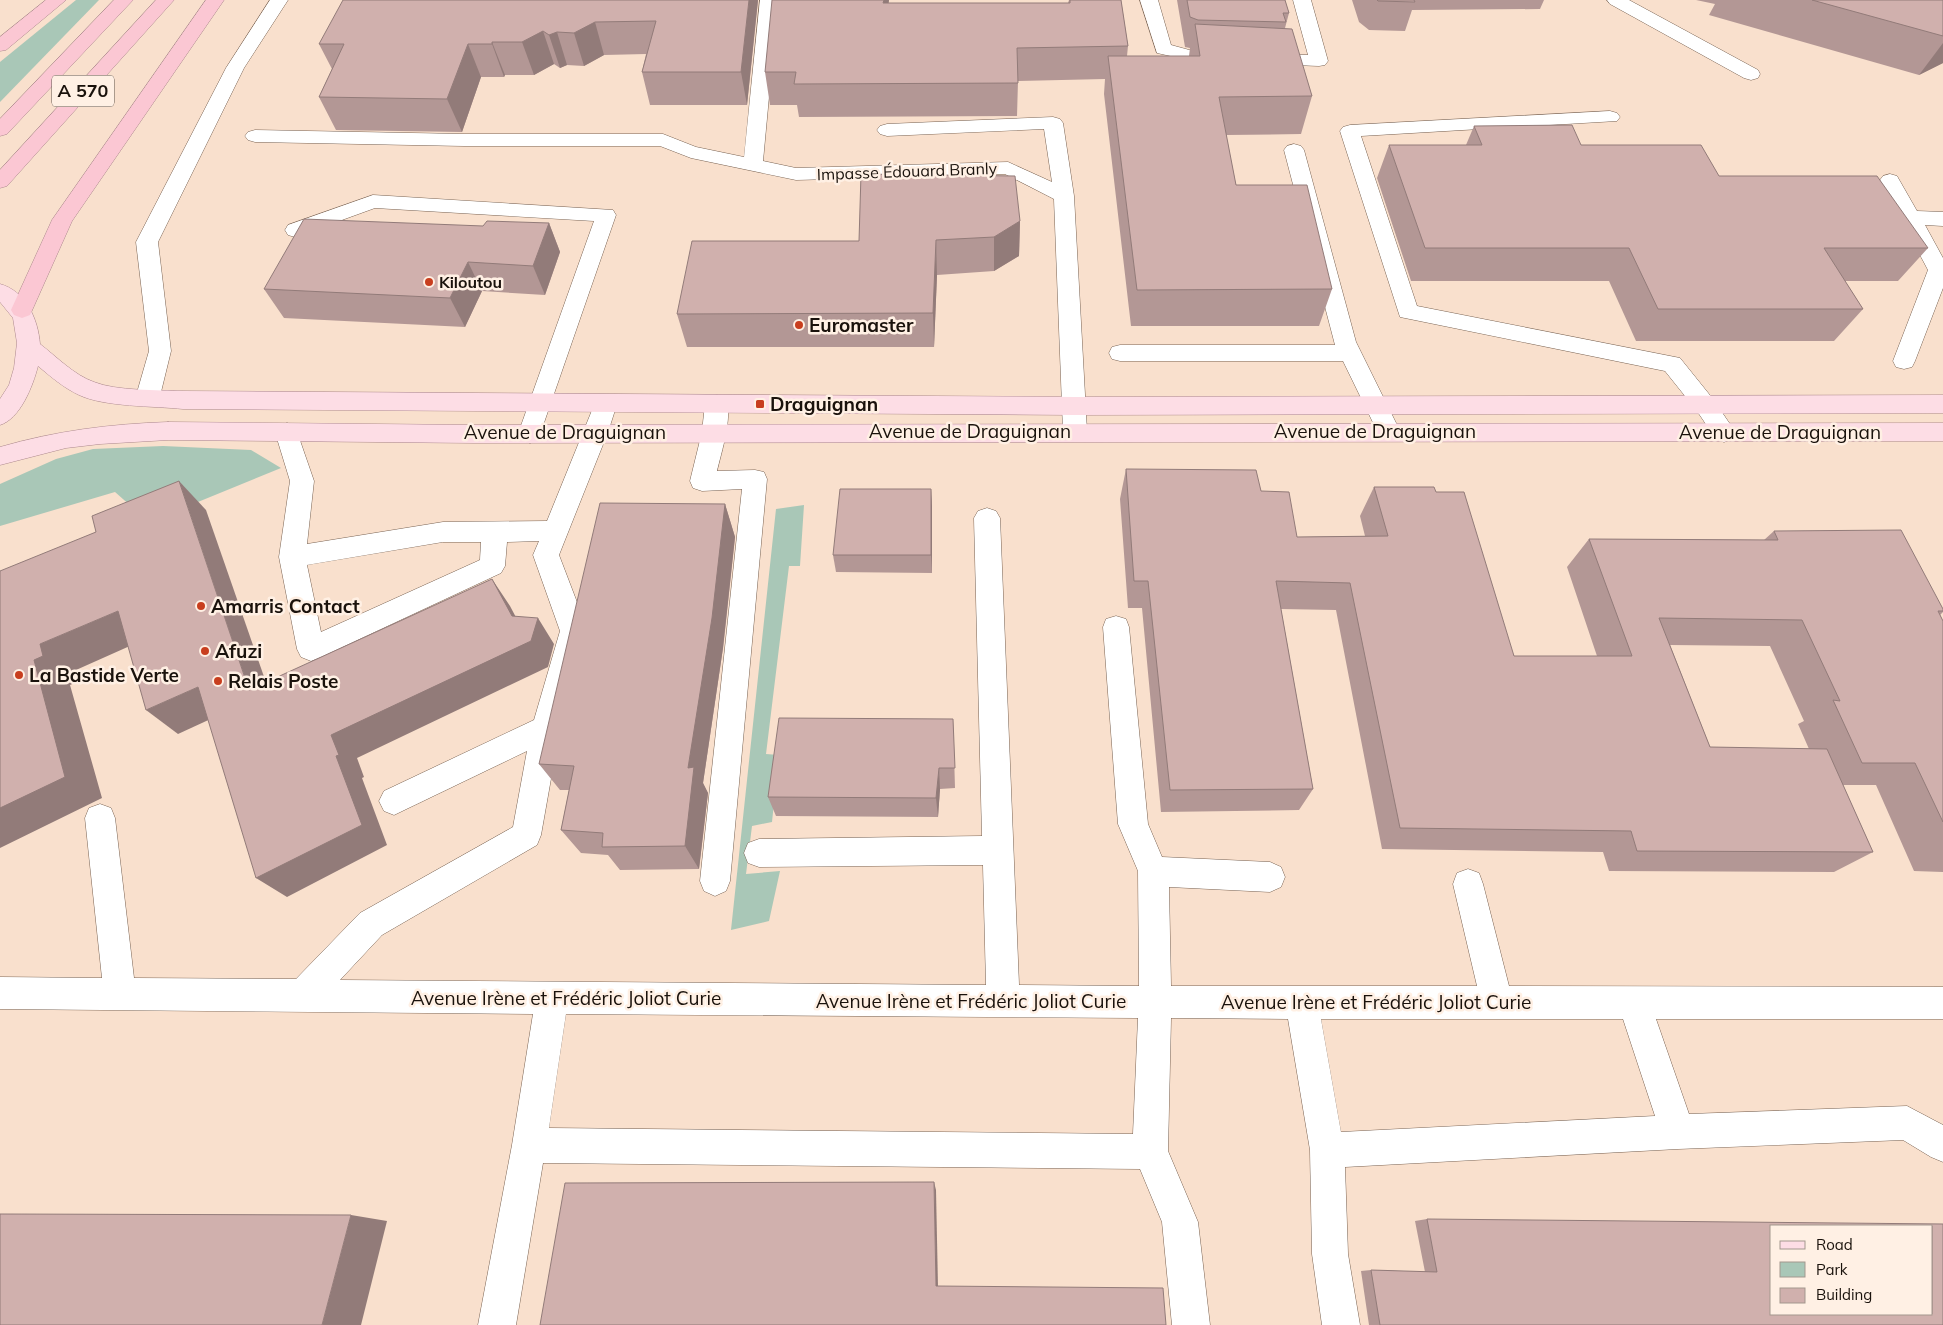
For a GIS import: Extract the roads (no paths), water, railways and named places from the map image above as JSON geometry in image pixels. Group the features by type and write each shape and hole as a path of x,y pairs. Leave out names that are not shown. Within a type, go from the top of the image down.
{"highway":[{"path":"0,46 57,0"},
{"name":"A 570","path":"0,130 124,0"},
{"name":"A 570","path":"0,182 165,0"},
{"path":"22,310 62,220 215,0"}],"main road":[{"path":"0,291 7,295 22,310 29,348 22,380 0,416"},
{"name":"Avenue de Draguignan","path":"29,348 71,380 89,390 116,395 183,400 605,404 1377,407 1943,404"},
{"name":"Avenue de Draguignan","path":"0,456 64,438 102,433 530,434 596,432 1076,430 1724,433 1943,432"}],"street":[{"path":"148,396 160,351 147,242 235,68 279,0"},
{"path":"753,165 769,0"},
{"path":"1149,0 1163,49 1194,56 1318,61 1302,0"},
{"path":"1616,0 1751,74"},
{"path":"1610,117 1350,131 1408,312 1672,364 1705,405 1724,433"},
{"path":"888,130 1053,123 1064,196 1076,430"},
{"name":"Impasse Édouard Branly","path":"255,136 464,140 663,140 691,152 796,174 1008,168 1064,196"},
{"path":"1294,150 1345,342 1388,431"},
{"path":"1890,180 1913,218 1939,270 1904,361"},
{"path":"295,230 373,201 606,215 530,434"},
{"path":"1913,218 1943,219"},
{"path":"1120,353 1350,353"},
{"path":"302,996 371,924 526,834 546,728 574,631 546,555 596,432 605,404"},
{"path":"714,881 755,479 702,481 714,432 718,404"},
{"path":"287,432 302,481 292,557 311,649 492,566 495,532"},
{"path":"987,518 1003,1001"},
{"path":"292,557 443,532 556,532"},
{"path":"1116,627 1133,824 1153,871 1155,1001 1150,1152 1180,1222 1191,1325"},
{"path":"394,801 546,728"},
{"path":"100,818 120,994"},
{"path":"758,852 998,850"},
{"path":"1153,871 1270,877"},
{"path":"1468,884 1497,1003"},
{"name":"Avenue Irène et Frédéric Joliot Curie","path":"0,993 1003,1001 1943,1003"},
{"path":"496,1325 529,1145 552,998"},
{"path":"1302,1002 1327,1150 1330,1254 1341,1325"},
{"path":"1634,1003 1678,1132"},
{"path":"1327,1150 1678,1132 1907,1123 1943,1145"},
{"path":"529,1145 1150,1152"}],"place":[{"name":"Kiloutou","path":"429,282"},
{"name":"Euromaster","path":"799,325"},
{"name":"Draguignan","path":"760,404"},
{"name":"Amarris Contact","path":"201,606"},
{"name":"Afuzi","path":"205,651"},
{"name":"La Bastide Verte","path":"19,675"},
{"name":"Relais Poste","path":"218,681"}]}
